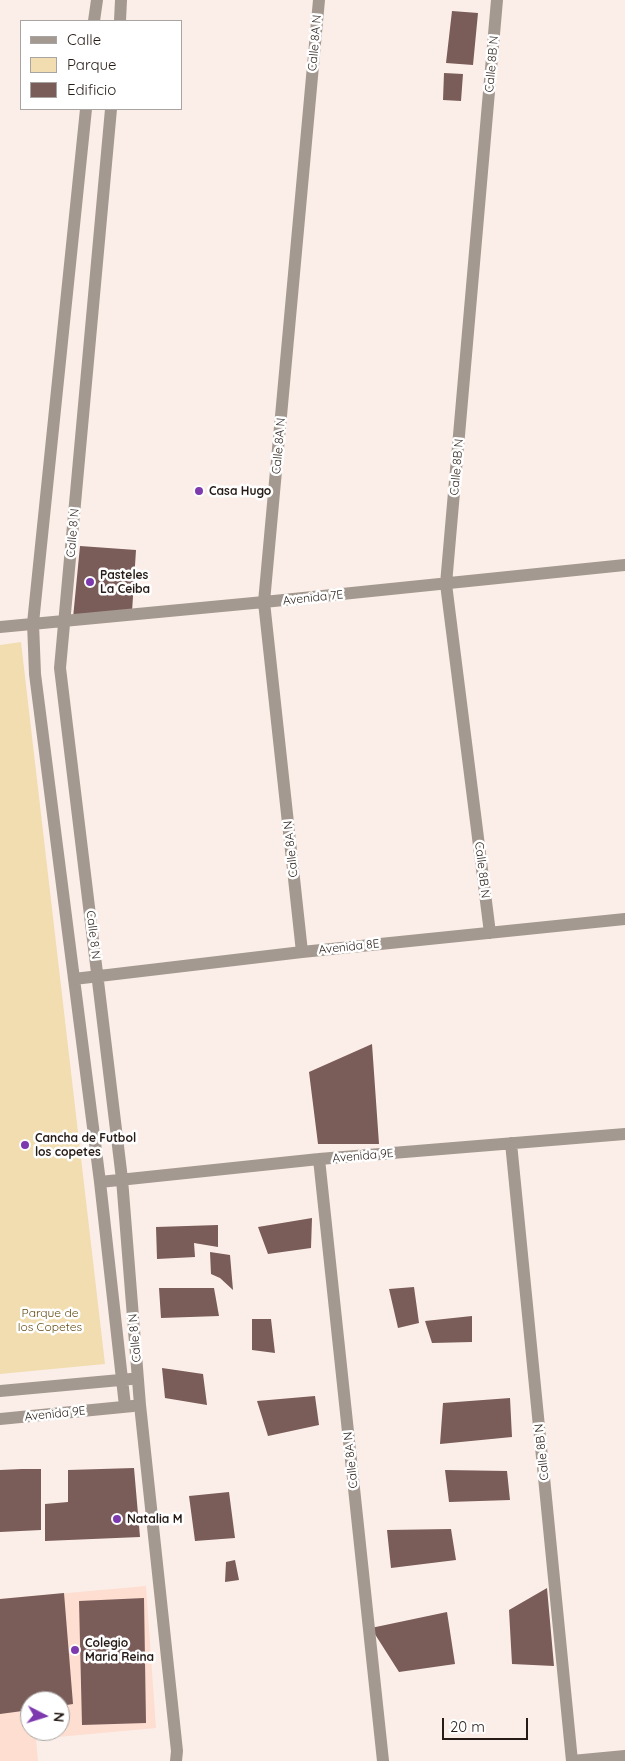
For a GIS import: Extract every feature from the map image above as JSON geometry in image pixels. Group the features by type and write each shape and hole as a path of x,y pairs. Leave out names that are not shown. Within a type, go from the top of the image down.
{"street":[{"path":"94,20 97,0"},
{"path":"120,20 122,0"},
{"name":"Calle 8A N","path":"302,952 264,602 319,0"},
{"name":"Calle 8B N","path":"490,933 446,584 497,0"},
{"name":"Calle 8 N","path":"86,110 33,623 36,674 100,1182 125,1406"},
{"name":"Calle 8 N","path":"112,110 60,668 122,1179 140,1405 177,1751 176,1761"},
{"name":"Avenida 7E","path":"0,627 625,565"},
{"name":"Avenida 8E","path":"74,979 302,952 625,920"},
{"name":"Avenida 9E","path":"100,1182 319,1159 625,1134"},
{"name":"Calle 8B N","path":"511,1143 572,1761"},
{"name":"Calle 8A N","path":"319,1159 383,1761"},
{"path":"0,1391 138,1378"},
{"name":"Avenida 9E","path":"0,1419 140,1405"},
{"path":"572,1761 625,1756"}],"shaded area":[{"name":"Colegio Maria Reina","path":"146,1586 156,1728 70,1736 70,1691 20,1691 20,1741 36,1741 38,1761 0,1761 0,1599"}],"green space":[{"name":"Parque de los Copetes","path":"21,642 105,1364 0,1374 0,645"}],"building":[{"path":"452,11 478,13 473,65 446,63"},
{"path":"444,73 463,74 461,101 443,100"},
{"path":"80,546 136,550 132,612 73,618"},
{"path":"372,1044 379,1144 318,1144 309,1072"},
{"path":"312,1218 311,1248 268,1254 258,1227"},
{"path":"218,1225 218,1247 194,1243 195,1257 157,1259 156,1227"},
{"path":"210,1252 230,1255 233,1290 220,1278 211,1274"},
{"path":"414,1287 419,1323 398,1328 389,1289"},
{"path":"159,1288 214,1288 219,1316 161,1318"},
{"path":"472,1316 472,1342 432,1343 425,1321"},
{"path":"252,1319 271,1319 275,1353 252,1350"},
{"path":"162,1368 203,1374 207,1405 165,1398"},
{"path":"315,1396 319,1425 268,1436 257,1401"},
{"path":"510,1398 512,1437 440,1444 443,1403"},
{"path":"134,1468 140,1537 45,1541 45,1504 68,1502 68,1470"},
{"path":"41,1469 41,1530 0,1532 0,1470"},
{"path":"445,1470 507,1471 510,1500 449,1502"},
{"path":"229,1492 235,1538 195,1541 189,1496"},
{"path":"451,1529 456,1560 391,1568 387,1530"},
{"path":"235,1560 239,1580 225,1582 226,1562"},
{"path":"547,1588 554,1666 512,1664 509,1610"},
{"path":"64,1593 73,1704 70,1704 70,1691 20,1691 20,1711 0,1714 0,1599"},
{"path":"144,1598 146,1723 82,1725 79,1601"},
{"path":"447,1612 455,1664 399,1672 371,1628"}],"place":[{"name":"Casa Hugo","path":"199,491"},
{"name":"Pasteles La Ceiba","path":"90,582"},
{"name":"Cancha de Futbol los copetes","path":"25,1145"},
{"name":"Natalia M","path":"117,1519"},
{"name":"Colegio Maria Reina","path":"75,1650"}]}
